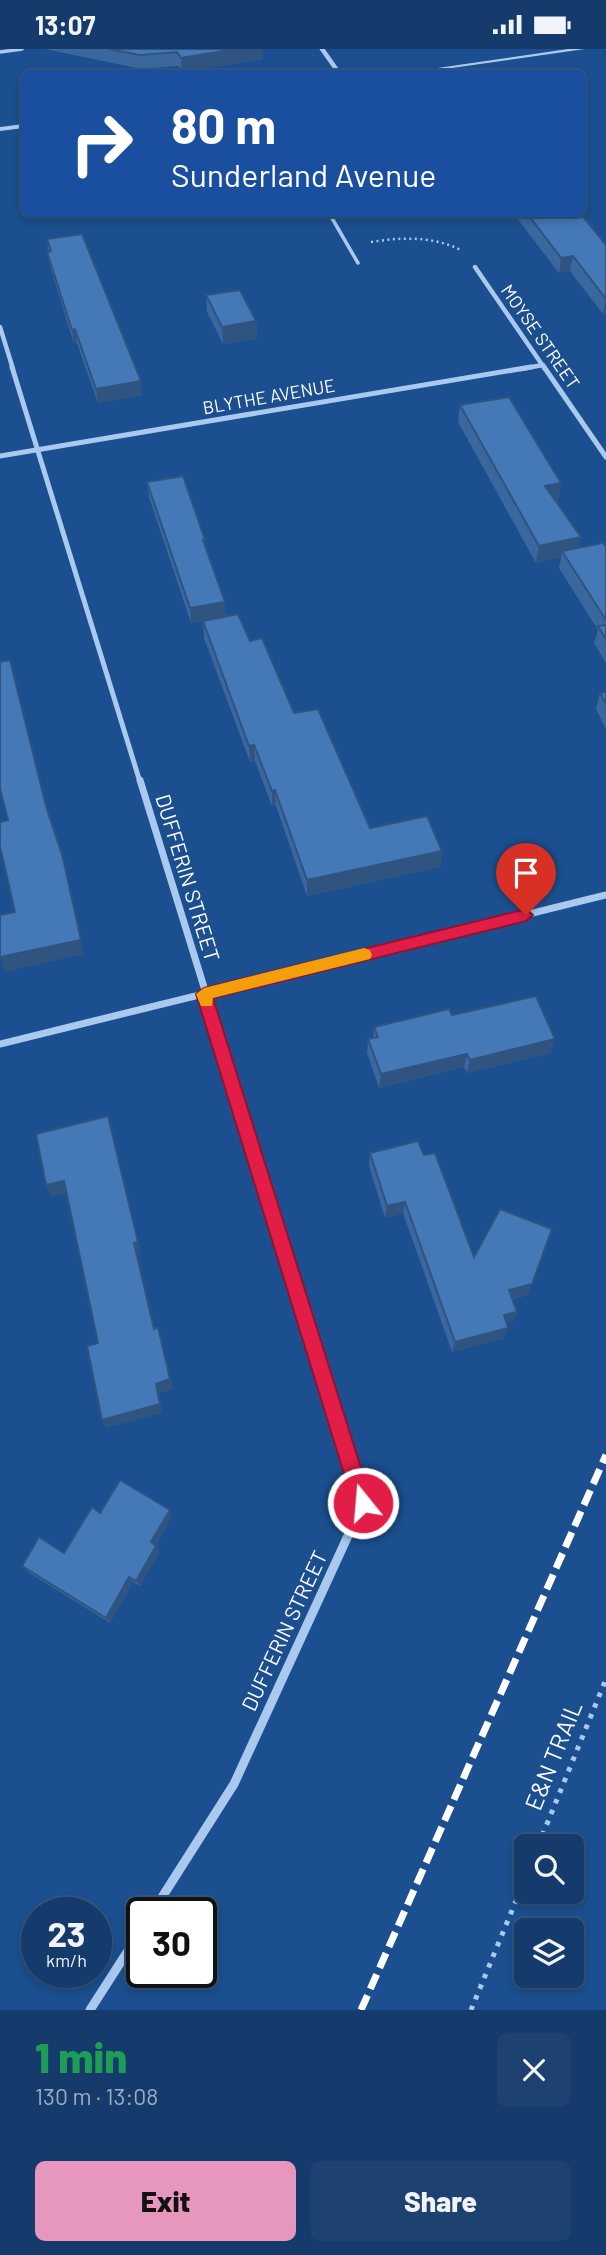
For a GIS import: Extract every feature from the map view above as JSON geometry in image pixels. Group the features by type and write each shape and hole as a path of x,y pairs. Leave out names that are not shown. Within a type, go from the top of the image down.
{"street":[{"path":"322,49 337,70"},
{"path":"428,70 582,49"},
{"path":"2,127 21,126"},
{"name":"MOYSE STREET","path":"475,267 606,457"},
{"name":"DUFFERIN STREET","path":"0,327 363,1503 234,1784 162,1897"},
{"name":"BLYTHE AVENUE","path":"0,456 543,365"},
{"path":"0,1044 606,895"},
{"path":"90,2010 126,1954"}],"lane":[{"path":"0,52 22,49"},
{"path":"331,217 358,263"}],"path":[{"path":"347,245 405,237 432,240 460,248 475,267"},
{"name":"E&N TRAIL","path":"543,1834 606,1679"},
{"path":"471,2010 515,1904"}],"building":[{"path":"109,49 236,49 181,58 177,52 140,55"},
{"path":"530,217 583,217 606,245 606,299 573,256 561,258"},
{"path":"82,234 141,381 96,389 75,329 72,330 47,252 51,251 47,239"},
{"path":"240,290 256,321 222,327 206,295"},
{"path":"509,397 561,483 545,486 581,537 539,546 460,405"},
{"path":"183,476 225,602 190,608 147,482"},
{"path":"603,543 606,547 606,620 562,551"},
{"path":"238,614 250,641 262,638 294,713 318,709 370,828 427,816 442,851 307,880 275,790 272,791 254,745 249,746 203,621"},
{"path":"606,625 606,639 598,626"},
{"path":"10,660 46,806 63,858 81,940 0,957 0,915 15,912 0,846 0,822 8,820 0,789 0,662"},
{"path":"606,692 606,704 600,693"},
{"path":"536,996 555,1039 470,1060 467,1054 381,1074 368,1039 378,1037 374,1027 449,1009 452,1015"},
{"path":"108,1116 138,1242 134,1243 154,1329 158,1327 170,1379 156,1384 160,1404 102,1420 87,1346 98,1343 64,1181 46,1185 36,1134"},
{"path":"418,1141 424,1155 435,1153 474,1257 500,1209 552,1229 532,1284 509,1290 517,1312 504,1315 508,1328 455,1342 405,1202 387,1206 370,1153"},
{"path":"120,1480 170,1510 151,1542 156,1546 136,1581 129,1577 106,1618 22,1566 39,1537 64,1553 92,1507 100,1513"}],"railway":[{"path":"361,2010 606,1455"}],"slow traffic":[{"path":"206,1001 204,994 364,955"}],"route":[{"path":"363,1503 204,994 526,915"}]}
